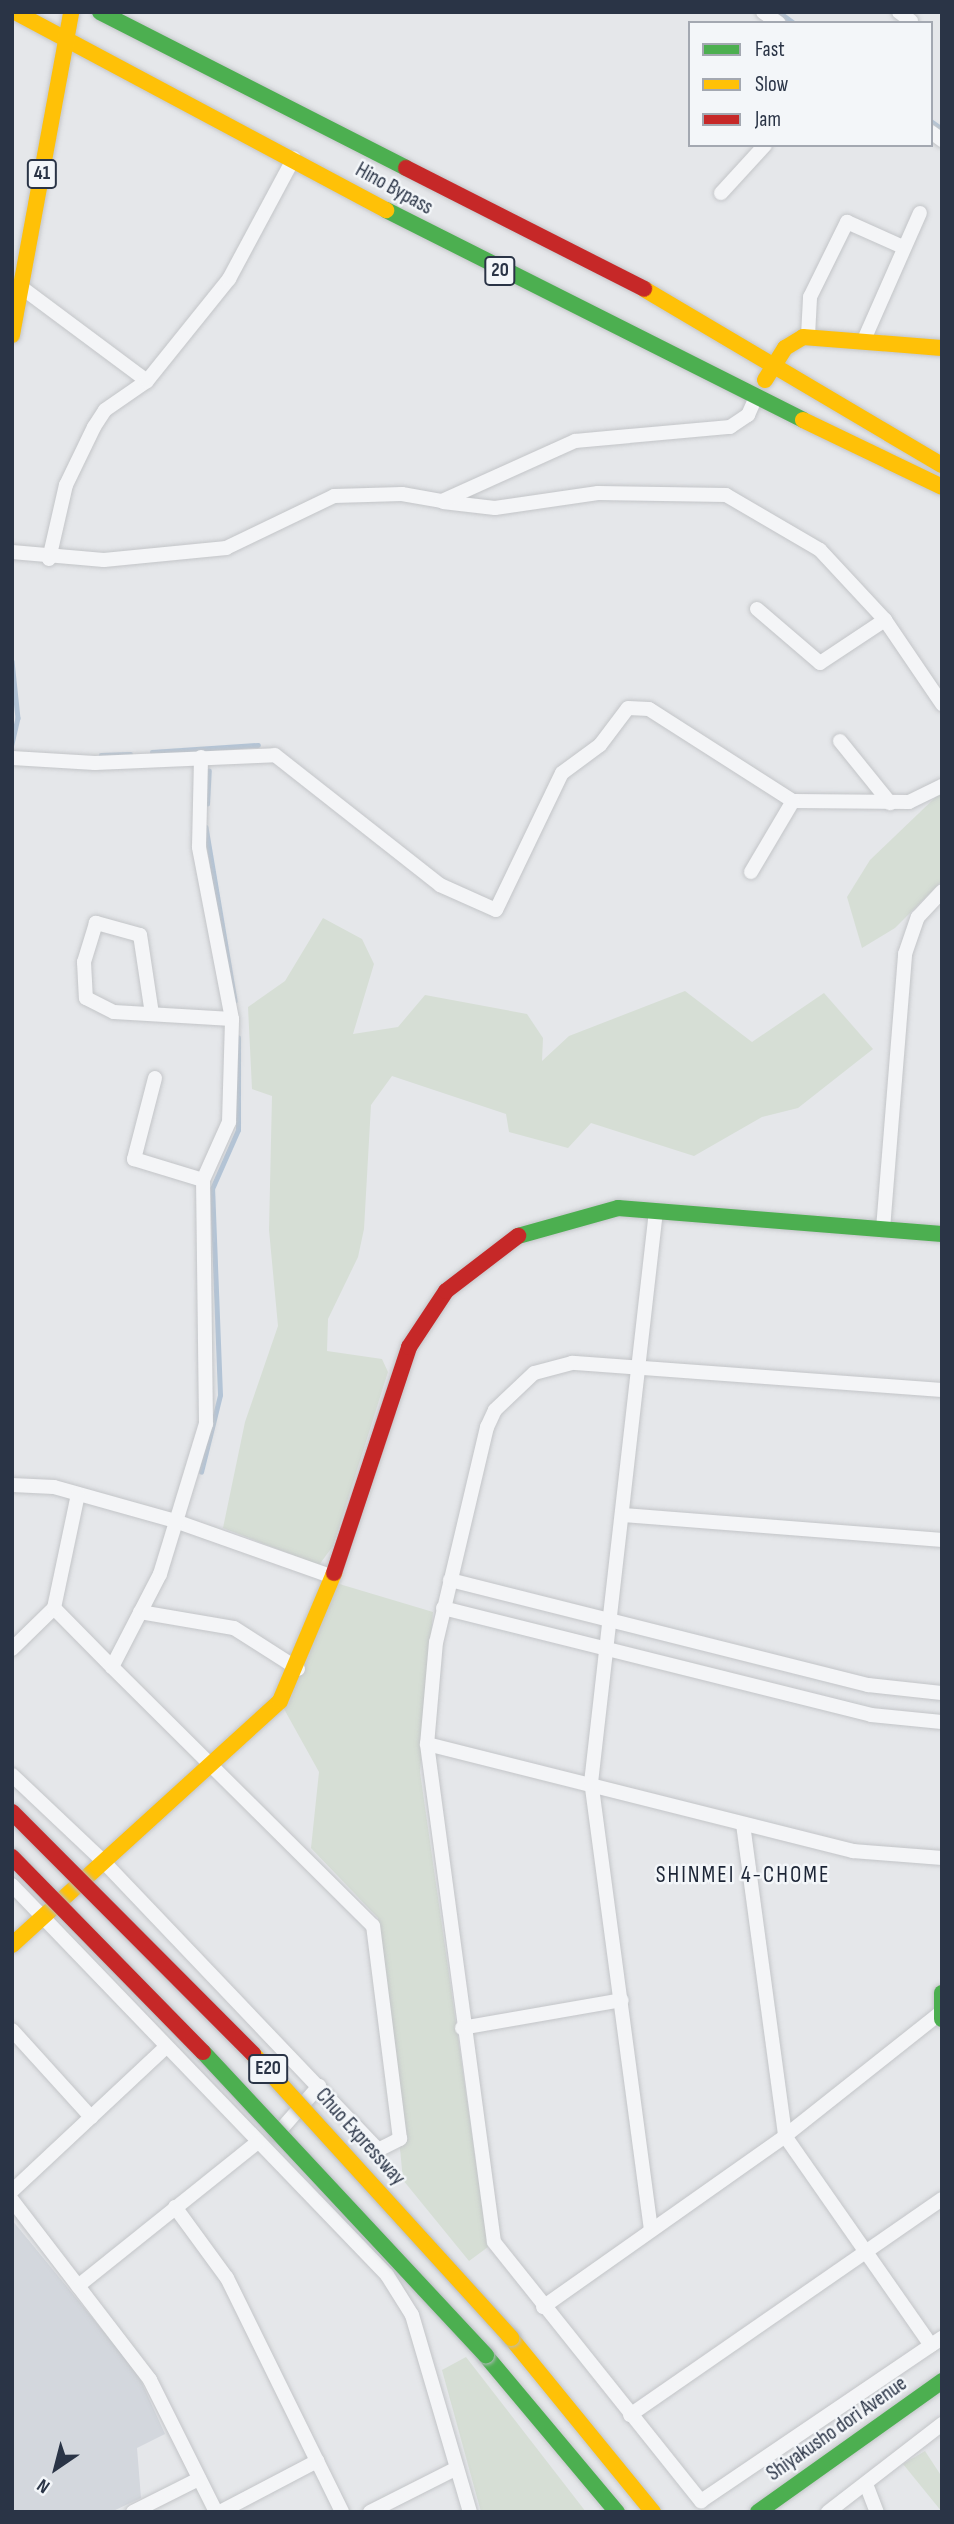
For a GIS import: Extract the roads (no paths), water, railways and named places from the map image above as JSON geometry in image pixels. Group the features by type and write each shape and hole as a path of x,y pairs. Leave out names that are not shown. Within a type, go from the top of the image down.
{"main road":[{"name":"Hino Bypass","path":"15,12 294,158 538,291 942,487"},
{"name":"41","path":"12,335 71,12"},
{"name":"Hino Bypass","path":"100,12 646,290 942,465"},
{"path":"756,397 785,348 808,336 942,348"},
{"path":"12,1945 103,1861 213,1768 262,1722 298,1668 333,1577 399,1372 446,1291 522,1233 618,1208 942,1234"},
{"name":"Chuo Expressway","path":"12,1812 211,2008 511,2338 653,2512"},
{"name":"E20","path":"12,1857 334,2186 486,2356 617,2512"},
{"path":"941,2016 942,1993"},
{"name":"Shiyakusho dori Avenue","path":"758,2512 942,2381"}],"street":[{"path":"898,12 913,19"},
{"path":"721,193 763,147"},
{"path":"49,559 66,485 94,426 105,410 147,381 229,279 294,158"},
{"path":"863,342 920,213"},
{"path":"808,336 810,297 847,222 903,247"},
{"path":"21,287 147,381"},
{"path":"442,501 575,441 730,427 748,415 756,397"},
{"path":"12,552 49,559 226,548 334,496 402,494 495,508 598,493 726,495 804,537 885,620 942,704"},
{"path":"757,609 820,663 885,620"},
{"path":"12,758 95,763 275,755 440,886 496,909 562,773 600,745 628,708 649,709 793,801 909,802 942,786"},
{"path":"841,741 890,803"},
{"path":"112,1667 140,1612 175,1521 210,1400 203,1180 229,1122 232,1019 199,847 201,757"},
{"path":"751,872 793,801"},
{"path":"883,1229 905,954 918,917 942,891"},
{"path":"152,1014 140,935 96,923 84,962 86,998 114,1012 232,1019"},
{"path":"155,1078 134,1159 203,1180"},
{"path":"651,2230 591,1783 642,1367 656,1211"},
{"path":"743,1824 785,2136 865,2252 937,2342 701,2501 494,2242 462,2028 427,1744 443,1608 495,1410 517,1385 554,1363 642,1367 942,1390"},
{"path":"12,1485 78,1494 175,1521 333,1577"},
{"path":"12,1649 54,1608 78,1494"},
{"path":"624,1515 942,1540"},
{"path":"450,1580 868,1685 942,1693"},
{"path":"12,1775 103,1861 320,2085 378,2150 400,2139 373,1926 54,1608"},
{"path":"443,1608 871,1714 942,1722"},
{"path":"140,1612 234,1628 298,1668"},
{"path":"427,1744 591,1783 853,1851 942,1858"},
{"path":"12,1885 387,2275 412,2315 470,2512"},
{"path":"462,2028 622,2000"},
{"path":"543,2306 785,2136 941,2016"},
{"path":"12,2030 91,2117"},
{"path":"12,2190 166,2047"},
{"path":"78,2286 175,2207 263,2144 320,2085"},
{"path":"630,2415 942,2199"},
{"path":"12,2200 150,2381 218,2512 317,2461"},
{"path":"175,2207 227,2278 342,2512"},
{"path":"828,2512 942,2424"},
{"path":"370,2512 457,2468"},
{"path":"133,2512 199,2479"},
{"path":"866,2484 877,2512"}],"waterway":[{"path":"779,12 791,21"},
{"path":"933,122 942,129"},
{"path":"12,661 18,718 12,745"},
{"path":"152,752 258,745"},
{"path":"101,755 130,754"},
{"path":"207,804 209,771"},
{"path":"206,827 235,1001"},
{"path":"201,1472 220,1395 212,1189 238,1130 238,1038"}],"district":[{"name":"SHINMEI 4-CHOME","path":"743,1875"}]}
